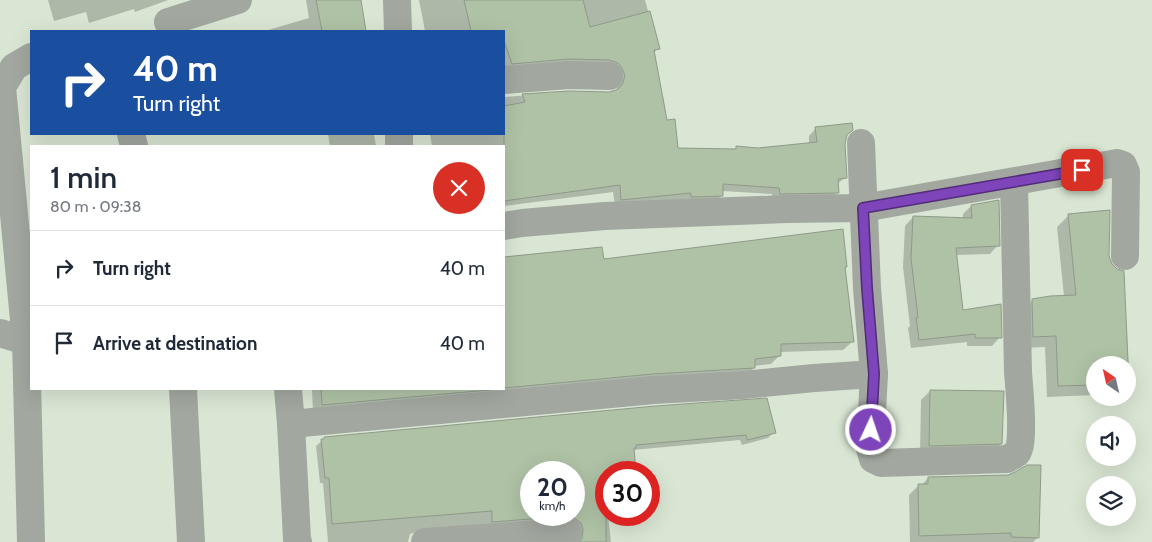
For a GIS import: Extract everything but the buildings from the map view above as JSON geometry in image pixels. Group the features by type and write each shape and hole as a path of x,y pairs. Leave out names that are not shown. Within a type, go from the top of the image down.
{"street":[{"path":"168,22 238,0"},
{"path":"397,0 398,30"},
{"path":"30,58 14,67 2,87 29,341 32,542"},
{"path":"505,80 569,75 609,76"},
{"path":"861,143 867,288 874,374 870,449 874,459 881,463 1007,459 1017,453 1021,445 1014,182"},
{"path":"505,226 605,216 863,208 1117,164 1123,166 1126,172 1125,256"},
{"path":"0,333 29,341"},
{"path":"291,424 654,390 874,374"},
{"path":"183,390 191,542"},
{"path":"288,390 298,542"},
{"path":"425,542 568,532"}],"route":[{"path":"871,430 874,374 863,208 1082,170"}]}
